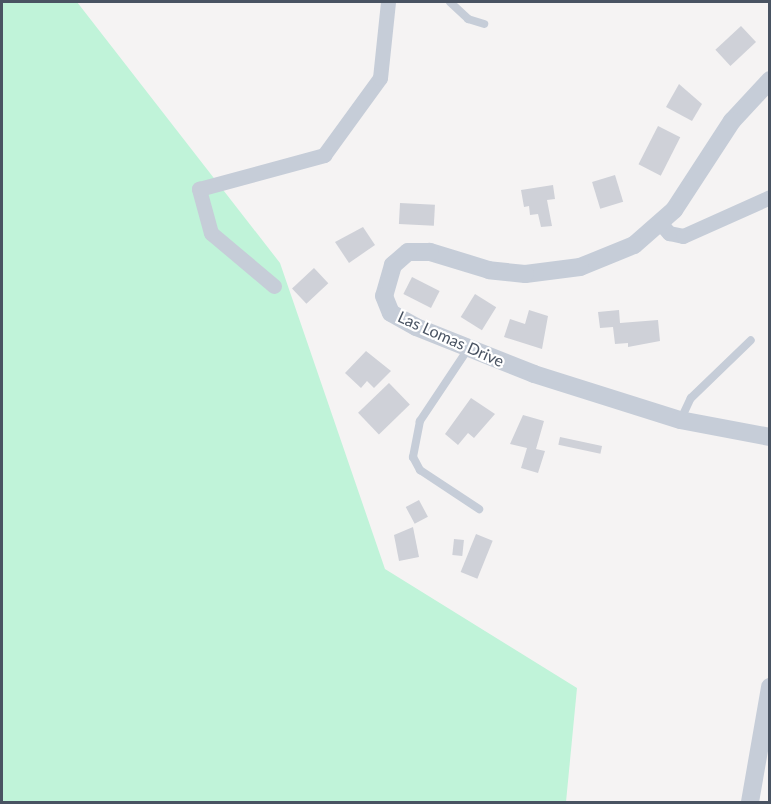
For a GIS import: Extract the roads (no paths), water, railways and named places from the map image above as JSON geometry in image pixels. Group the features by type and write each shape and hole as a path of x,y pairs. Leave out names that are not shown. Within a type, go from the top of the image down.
{"street":[{"path":"274,286 211,233 199,189 324,155 380,78 388,2"},
{"name":"Las Lomas Drive","path":"770,80 739,112 662,225 612,256 543,274 489,270 421,251 402,254 384,289 391,313 468,349 593,395 680,420 770,437"},
{"path":"662,225 669,233 683,236 770,197"},
{"path":"750,802 770,687"}],"lane":[{"path":"450,2 468,19 484,24"},
{"path":"680,420 691,398 751,340"},
{"path":"468,349 420,421 413,457 420,470 479,509"}]}
